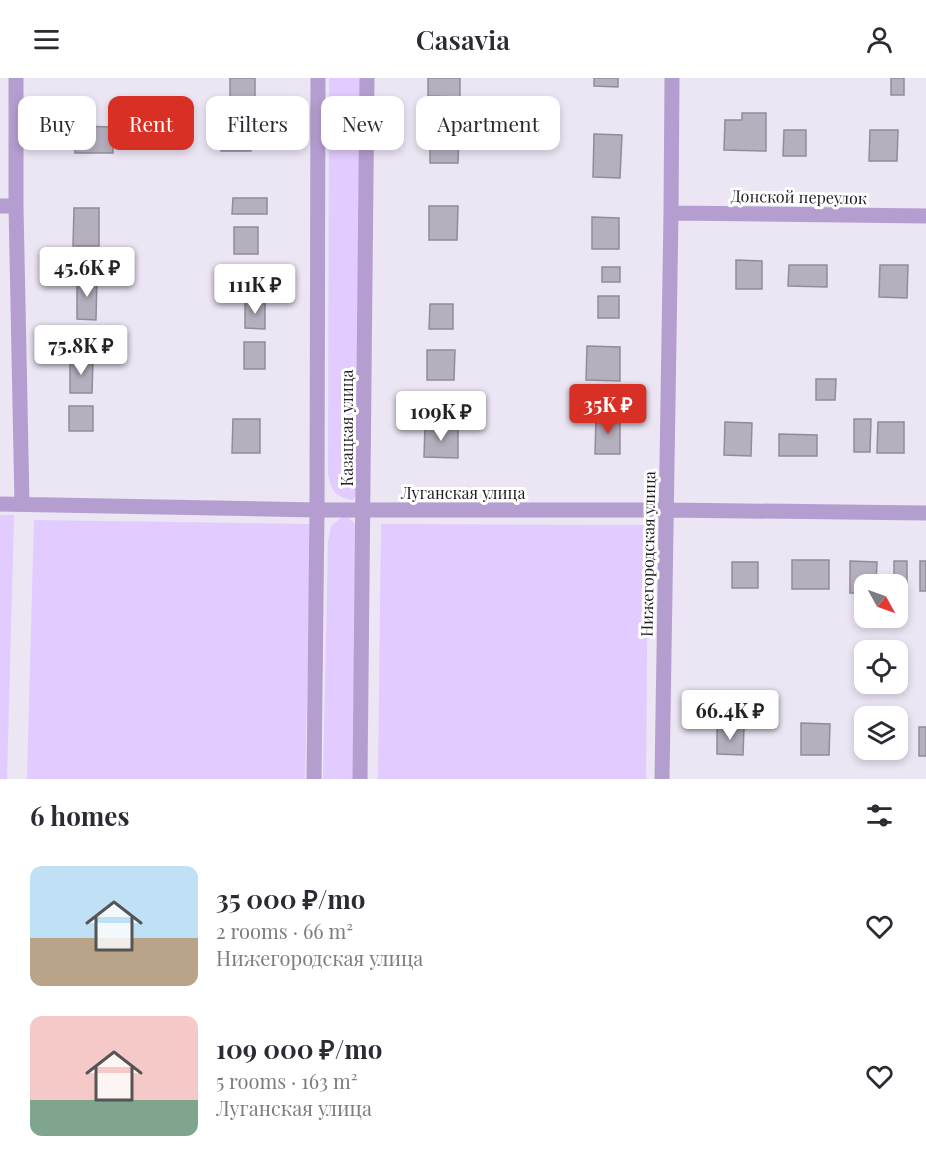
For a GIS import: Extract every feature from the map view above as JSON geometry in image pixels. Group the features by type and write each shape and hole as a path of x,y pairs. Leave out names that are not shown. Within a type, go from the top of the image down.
{"street":[{"path":"16,78 8,206 22,504"},
{"name":"Казацкая улица","path":"314,779 318,78"},
{"name":"Казацкая улица","path":"360,779 367,78"},
{"name":"Нижегородская улица","path":"662,779 672,78"},
{"name":"Донской переулок","path":"671,213 926,216"},
{"name":"Луганская улица","path":"0,504 364,511 666,510 926,513"}],"shaded area":[{"path":"329,78 361,78 361,96 329,96"},
{"path":"329,150 360,150 357,495 352,500 341,497 331,485 328,474"},
{"path":"0,515 14,515 7,779 0,779"},
{"path":"343,516 355,524 355,779 323,779 328,542 331,526"},
{"path":"34,520 311,524 305,779 27,779"},
{"path":"381,524 648,525 646,779 378,779"}],"building":[{"path":"230,78 255,78 255,96 230,96"},
{"path":"428,78 460,78 460,96 428,96"},
{"path":"594,78 618,78 618,87 594,86"},
{"path":"891,78 904,78 904,95 891,95"},
{"path":"742,113 766,113 766,151 724,150 725,120 742,120"},
{"path":"96,127 108,127 108,150 113,150 113,153 75,153 75,150 96,150"},
{"path":"784,130 806,130 806,156 783,156"},
{"path":"870,130 898,130 897,161 869,161"},
{"path":"594,134 622,135 620,178 593,177"},
{"path":"221,150 251,150 251,151"},
{"path":"430,150 458,150 458,163 430,163"},
{"path":"233,198 267,198 267,214 232,214"},
{"path":"429,206 458,206 457,240 429,240"},
{"path":"74,208 99,208 99,246 73,246"},
{"path":"592,217 619,218 619,249 592,249"},
{"path":"234,227 258,227 258,254 234,254"},
{"path":"736,260 762,261 762,289 736,289"},
{"path":"789,265 827,265 827,287 788,286"},
{"path":"880,265 908,265 907,298 879,297"},
{"path":"602,267 620,267 620,282 602,282"},
{"path":"225,273 268,273 268,290 224,289"},
{"path":"77,277 97,277 96,320 77,319"},
{"path":"598,296 619,296 619,318 598,318"},
{"path":"245,301 265,301 265,329 245,328"},
{"path":"430,304 453,304 453,329 429,329"},
{"path":"244,342 265,342 265,369 244,369"},
{"path":"587,346 620,347 620,381 586,380"},
{"path":"427,350 455,350 454,380 427,380"},
{"path":"70,359 93,359 92,393 70,393"},
{"path":"816,379 836,379 835,400 816,400"},
{"path":"69,406 93,406 93,431 69,431"},
{"path":"596,416 620,416 620,454 595,454"},
{"path":"233,419 260,419 260,453 232,453"},
{"path":"854,419 871,419 870,452 854,452"},
{"path":"725,422 752,423 751,456 724,455"},
{"path":"878,422 904,422 904,453 877,453"},
{"path":"425,426 458,426 458,458 424,457"},
{"path":"779,434 817,435 817,456 779,456"},
{"path":"792,560 829,560 829,589 792,589"},
{"path":"850,561 877,562 876,574 854,574 854,593 850,593"},
{"path":"894,561 907,561 907,574 894,574"},
{"path":"920,561 926,561 926,591 920,591"},
{"path":"732,562 758,562 758,588 732,588"},
{"path":"801,723 830,724 829,755 801,755"},
{"path":"717,727 744,728 743,755 717,754"},
{"path":"919,727 926,727 926,756 919,756"}]}
